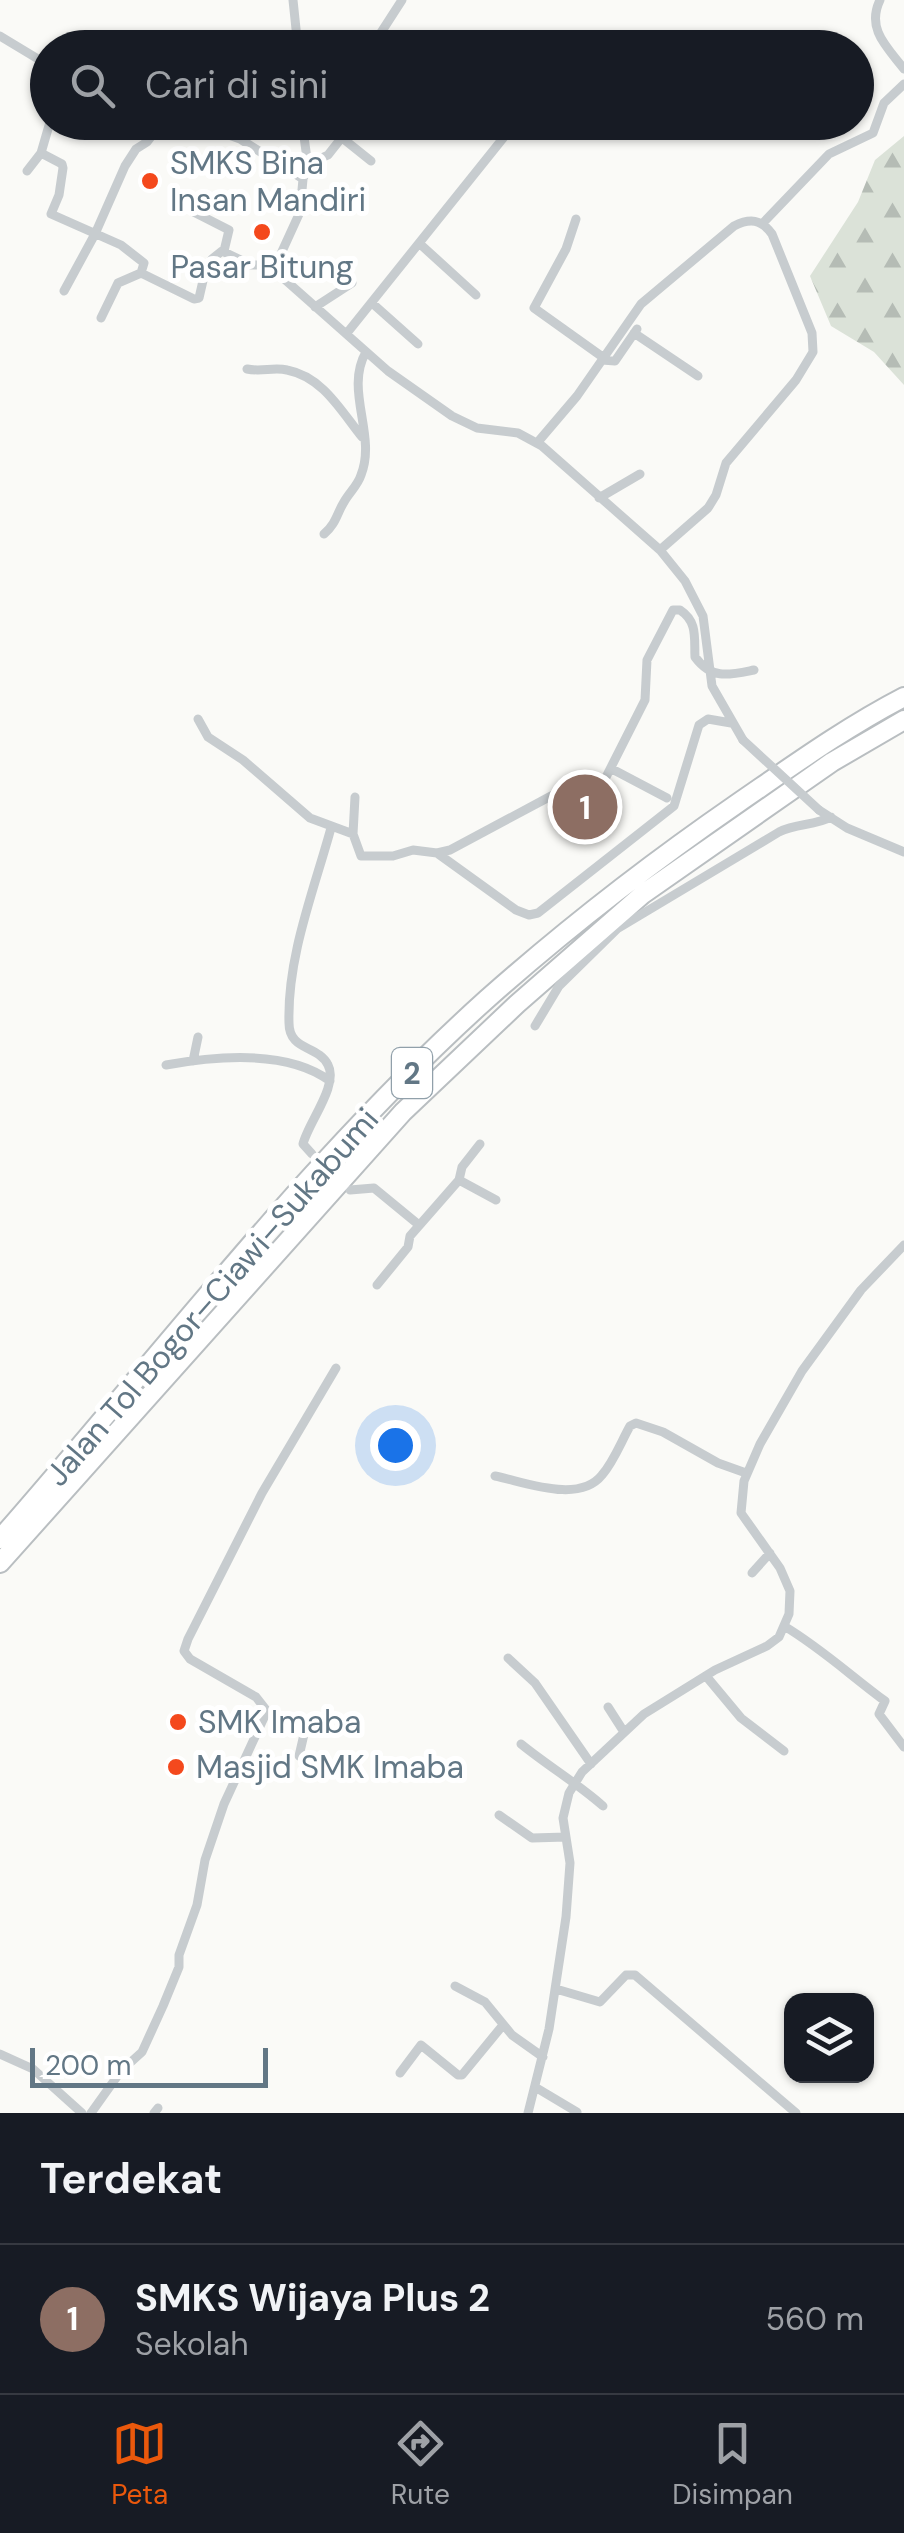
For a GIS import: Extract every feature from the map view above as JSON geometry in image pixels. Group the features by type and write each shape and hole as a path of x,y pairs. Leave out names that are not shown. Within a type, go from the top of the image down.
{"highway":[{"name":"Jalan Tol Bogor–Ciawi–Sukabumi","path":"0,1539 279,1212 485,1001 700,829 808,755 904,696"},
{"name":"Jalan Tol Bogor–Ciawi–Sukabumi","path":"0,1563 402,1112 517,1004 643,894 832,762 904,720"}],"street":[{"path":"293,0 296,30"},
{"path":"383,30 402,0"},
{"path":"880,0 874,18 876,28 904,69"},
{"path":"0,36 30,54"},
{"path":"874,130 887,98 904,84"},
{"path":"27,171 41,153 44,140"},
{"path":"64,291 96,234 125,166 136,149 148,140"},
{"path":"239,140 303,179"},
{"path":"305,140 308,164 301,208 282,250 283,278 396,377 460,421 484,430 518,433 537,443 660,550 680,573 703,616 713,690 743,740 819,810 848,828 904,852"},
{"path":"308,164 328,155 339,140"},
{"path":"345,140 371,161"},
{"path":"348,333 502,140"},
{"path":"763,224 829,154 858,140"},
{"path":"41,153 63,166 51,214 130,250 144,263 141,273"},
{"path":"101,318 118,284 141,273 188,297 199,298 212,259 224,251 229,230 178,204"},
{"path":"576,219 566,249 534,308 603,359 615,360 634,333 637,328 626,322"},
{"path":"537,443 648,297 722,234 745,221 763,224 772,234 804,312 814,340 813,352 796,380 726,463 708,508 660,550"},
{"path":"420,244 476,295"},
{"path":"224,251 250,265 280,265"},
{"path":"315,306 352,282"},
{"path":"372,303 418,344"},
{"path":"634,333 698,376"},
{"path":"324,534 336,522 340,507 360,477 364,440 356,378 366,352"},
{"path":"248,369 287,370 316,382 364,440"},
{"path":"600,498 640,474"},
{"path":"356,797 354,834 358,853 362,857 394,856 413,850 437,853 471,841 551,796 598,788 612,769 645,700 648,657 673,610 680,610 691,619 695,657 708,671 724,676 754,670"},
{"path":"437,853 516,910 530,916 538,913 674,806 699,725 708,718 731,723"},
{"path":"198,719 208,737 243,760 310,818 354,834"},
{"path":"612,769 667,798"},
{"path":"534,1026 559,986 617,929 794,824 818,824 830,817"},
{"path":"312,1154 303,1144 330,1081 328,1065 290,1035 291,984 331,828"},
{"path":"193,1061 198,1037"},
{"path":"166,1065 228,1058 278,1062 311,1069 330,1081"},
{"path":"377,1285 408,1247 408,1239 418,1225 459,1180 465,1162 480,1144"},
{"path":"459,1180 496,1200"},
{"path":"350,1190 374,1188 418,1225"},
{"path":"528,2113 556,1989 570,1880 563,1812 575,1781 653,1708 706,1676 772,1644 784,1626 790,1609 790,1591 770,1553 741,1512 740,1496 746,1473 802,1371 862,1290 904,1245"},
{"path":"314,1764 299,1756 304,1728 267,1711 256,1697 190,1659 184,1651 262,1493 336,1368"},
{"path":"495,1476 550,1488 586,1488 604,1474 630,1426 636,1423 663,1432 718,1464 746,1473"},
{"path":"752,1573 770,1553"},
{"path":"784,1626 822,1650 846,1674 885,1701 879,1714 904,1746"},
{"path":"508,1658 535,1682 590,1764"},
{"path":"706,1676 741,1718 784,1751"},
{"path":"608,1706 624,1732"},
{"path":"91,2113 120,2071 142,2052 164,2006 198,1899 206,1854 224,1804 267,1711"},
{"path":"521,1744 604,1806"},
{"path":"499,1815 532,1838 566,1837"},
{"path":"556,1989 600,2002 626,1976 636,1975 796,2113"},
{"path":"456,1986 486,2002 516,2039 543,2057"},
{"path":"400,2073 421,2045 462,2075 504,2024"},
{"path":"0,2054 33,2069 82,2113"},
{"path":"535,2087 577,2112"}],"green space":[{"path":"904,136 904,385 874,352 831,326 810,276 858,202 875,160"}],"place":[{"name":"SMKS Bina Insan Mandiri","path":"150,181"},
{"name":"Pasar Bitung","path":"262,232"},
{"name":"SMKS Wijaya Plus 2","path":"585,807"},
{"name":"SMK Imaba","path":"178,1722"},
{"name":"Masjid SMK Imaba","path":"176,1767"}]}
